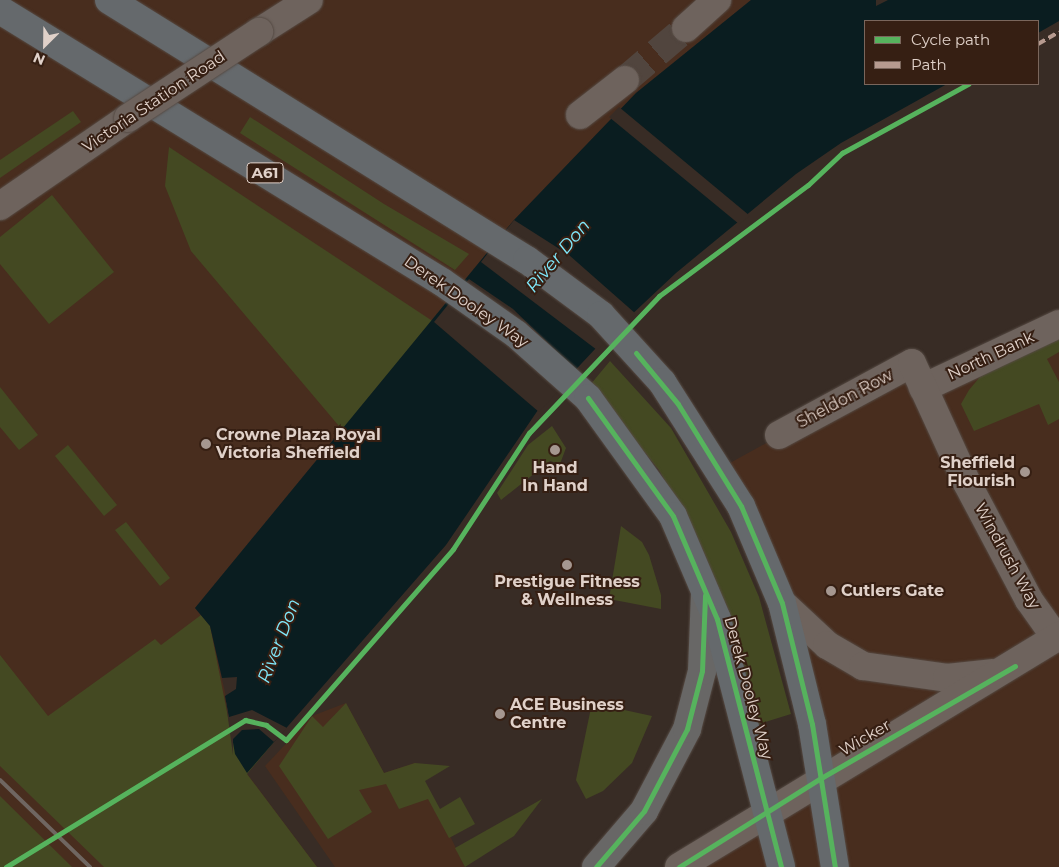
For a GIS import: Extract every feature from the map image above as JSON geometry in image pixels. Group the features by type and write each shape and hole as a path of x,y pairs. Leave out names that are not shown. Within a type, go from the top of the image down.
{"highway":[{"path":"109,0 485,233 593,309 636,353 678,404 741,506 782,603 808,702 835,867"},
{"name":"Derek Dooley Way","path":"0,10 442,282 516,334 588,398 673,516 726,643 769,811 781,867"}],"main road":[{"path":"596,867 653,798 687,729 702,671 705,592"}],"street":[{"name":"Victoria Station Road","path":"0,206 128,118 309,0"},
{"path":"686,28 717,0"},
{"path":"580,115 625,80"},
{"name":"North Bank","path":"923,388 1059,324"},
{"name":"Windrush Way","path":"912,364 1025,592 1058,637"},
{"name":"Sheldon Row","path":"779,436 912,364"},
{"name":"Wicker","path":"782,603 842,656 878,670 947,678 1015,666"},
{"name":"Wicker","path":"679,867 821,778 1015,666 1058,637"}],"shaded area":[{"path":"0,0 751,0 636,93 514,220 195,608 210,626 242,767 317,867 0,867"},
{"path":"1059,324 1059,867 679,867 821,778 812,724 719,469 912,363 923,388"},
{"path":"346,703 384,773 415,763 465,867 335,867 265,766 312,716"}],"green space":[{"path":"73,111 81,122 0,178 0,160"},
{"path":"250,117 384,204 469,254 455,270 240,133"},
{"path":"169,147 434,322 344,432 191,251 165,186"},
{"path":"52,195 114,272 49,324 0,264 0,237"},
{"path":"1059,337 1059,352 1047,359 1059,382 1059,419 1048,425 1039,404 974,431 961,404 969,390 984,372"},
{"path":"610,361 671,428 731,532 759,597 791,714 759,724 738,642 703,550 659,470 590,385"},
{"path":"0,387 38,435 19,450 0,427"},
{"path":"552,426 566,448 560,464 550,461 501,500 497,493 528,445"},
{"path":"68,445 117,505 104,516 55,456"},
{"path":"126,522 170,578 160,586 115,530"},
{"path":"621,526 642,542 649,555 661,595 661,609 609,599"},
{"path":"201,615 210,626 229,722 274,742 247,774 317,867 104,867 0,766 0,655 48,716 155,639 161,645"},
{"path":"346,703 384,773 415,763 450,766 425,781 440,809 460,797 475,824 449,838 428,799 399,809 386,784 359,790 372,812 328,839 279,766 312,716 323,727"},
{"path":"592,703 652,716 632,763 603,791 586,799 576,780"},
{"path":"0,796 72,867 0,867"},
{"path":"542,799 514,836 465,867 455,848"}],"water":[{"name":"River Don","path":"751,0 876,0 876,6 888,0 1059,0 1059,21 1039,32 1039,20 864,20 864,85 945,85 841,143 796,174 676,273 596,348 538,410 446,545 247,773 235,754 225,696 236,689 237,677 222,678 210,626 195,608 514,220 636,93"}],"pier":[{"path":"619,107 750,216 739,224 609,117"},
{"path":"514,220 569,255 636,314 597,350 481,262"},
{"path":"469,279 513,309 577,371 539,412 434,322"},
{"path":"225,696 229,717 252,710 287,728 274,742 259,729 242,730 233,739 233,755"}],"tunnel":[{"path":"625,80 686,28"}],"railway":[{"path":"0,780 90,867"}],"marked path":[{"path":"1039,43 1059,32"}],"cycle path":[{"path":"6,867 245,720 266,725 286,740 453,549 529,433 659,296 808,185 842,153 966,85"},
{"path":"636,353 678,404 741,506 782,603 812,724 835,867"},
{"path":"588,398 673,516 717,619 781,867"},
{"path":"596,867 644,811 687,729 702,671 705,595"},
{"path":"679,867 821,778 1015,666"}],"place":[{"name":"Crowne Plaza Royal Victoria Sheffield","path":"206,444"},
{"name":"Hand In Hand","path":"555,450"},
{"name":"Sheffield Flourish","path":"1025,472"},
{"name":"Prestigue Fitness & Wellness","path":"567,565"},
{"name":"Cutlers Gate","path":"831,591"},
{"name":"ACE Business Centre","path":"500,714"}]}
